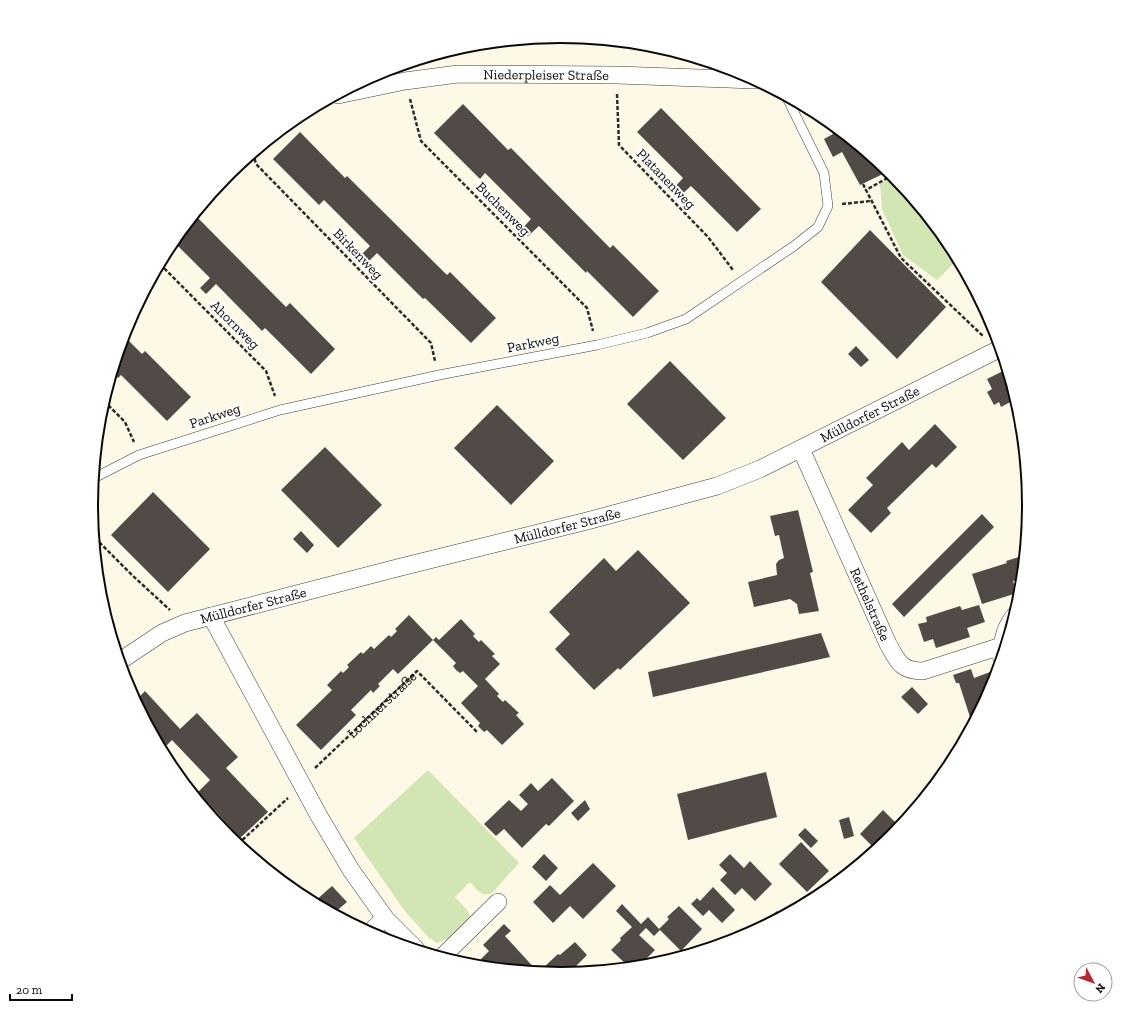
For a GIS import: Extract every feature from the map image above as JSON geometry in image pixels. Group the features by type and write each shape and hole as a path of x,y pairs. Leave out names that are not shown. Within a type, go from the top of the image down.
{"street":[{"name":"Niederpleiser Straße","path":"355,91 405,81 458,74 617,75 740,79"},
{"name":"Mülldorfer Straße","path":"125,658 162,634 185,623 587,521 717,486 760,469 996,351"},
{"name":"Rethelstraße","path":"801,449 885,637 898,662 911,671 922,671 999,652"},
{"path":"211,616 300,782 351,870 385,918 407,940"},
{"path":"447,952 498,902"},
{"path":"375,928 385,918"}],"lane":[{"path":"790,104 824,173 828,206"},
{"name":"Parkweg","path":"99,475 139,455 280,410 439,375 648,334 686,319 794,246 818,227 828,206"},
{"name":"Rethelstraße","path":"1000,648 1000,632 1009,615"}],"path":[{"name":"Platanenweg","path":"617,75 618,145 708,237 742,282"},
{"name":"Buchenweg","path":"405,81 420,141 587,308 597,345"},
{"name":"Birkenweg","path":"255,159 256,164 431,343 439,375"},
{"path":"866,190 887,178"},
{"path":"863,184 901,258 993,342"},
{"path":"828,206 871,201"},
{"name":"Ahornweg","path":"164,268 266,371 280,410"},
{"path":"109,405 125,422 139,455"},
{"path":"100,543 133,576 185,623"},
{"name":"Lochnerstraße","path":"300,782 417,670 478,733"},
{"path":"243,840 288,799 300,782"}],"green space":[{"path":"889,180 908,200 945,248 954,263 937,280 903,255 882,209 880,184"},
{"path":"428,770 519,863 492,893 482,894 470,882 455,897 467,910 471,917 466,926 450,942 447,939 437,943 429,938 404,910 354,838"}],"building":[{"path":"463,104 508,150 511,148 610,248 613,245 659,291 633,317 539,226 528,236 521,230 531,219 485,173 480,179 434,133"},
{"path":"661,108 761,209 737,232 691,186 680,196 673,189 683,178 637,132"},
{"path":"831,131 842,138 883,174 860,185 842,152 833,157 824,139 833,134"},
{"path":"300,132 345,178 347,176 447,275 450,272 496,318 471,343 425,298 423,299 377,253 367,263 360,256 370,246 324,200 319,205 273,159"},
{"path":"198,218 286,307 290,303 335,349 311,374 265,328 262,331 216,284 206,294 200,288 210,278 178,246"},
{"path":"870,230 946,307 897,359 821,282"},
{"path":"129,341 142,354 145,351 191,397 167,421 121,375 118,378 117,377"},
{"path":"856,346 869,360 861,367 848,354"},
{"path":"670,361 726,418 683,460 627,404"},
{"path":"1003,371 1011,402 1001,407 999,402 994,405 987,392 992,389 987,379"},
{"path":"497,405 554,461 511,505 454,448"},
{"path":"935,424 957,447 936,468 932,464 887,508 891,513 871,533 848,510 873,485 866,478 902,442 909,450"},
{"path":"325,447 382,505 338,548 281,490"},
{"path":"153,492 210,549 168,592 111,535"},
{"path":"798,510 813,572 810,573 819,611 799,614 797,604 790,599 754,607 748,582 777,575 776,564 779,560 784,558 779,535 775,536 770,516"},
{"path":"982,514 994,527 904,617 892,604"},
{"path":"301,531 314,545 307,553 293,539"},
{"path":"638,550 690,603 620,670 618,668 594,690 555,649 570,634 549,612 604,558 616,571"},
{"path":"1020,557 1016,580 1013,581 1015,588 1014,594 982,604 972,574 1007,563 1006,561"},
{"path":"979,605 985,622 967,628 970,637 936,648 933,639 924,642 918,624 927,622 926,617 960,606 962,610"},
{"path":"409,615 433,640 398,674 393,669 378,684 380,686 373,693 371,690 351,710 356,715 321,750 296,725 332,690 327,685 341,671 343,673 349,667 347,665 361,652 363,654 371,646 374,649 389,635 391,637 397,631 395,629"},
{"path":"461,619 475,634 473,636 479,642 481,640 495,654 492,656 500,664 485,679 499,694 497,696 503,702 505,700 519,713 516,715 524,724 502,745 487,730 484,732 478,726 480,723 461,703 478,686 463,671 460,673 456,670 453,666 456,663 433,640 436,637 439,640"},
{"path":"821,633 830,657 653,697 648,672"},
{"path":"971,669 974,678 990,672 971,717 959,683 956,683 953,675"},
{"path":"912,687 928,704 918,714 901,697"},
{"path":"145,691 180,729 197,713 238,757 226,768 268,812 240,838 198,792 210,780 172,740 166,746 140,696"},
{"path":"766,772 777,817 688,840 677,794"},
{"path":"552,778 574,801 549,826 546,824 522,848 504,829 496,836 484,824 509,800 521,811 528,804 519,795 531,783 538,791"},
{"path":"585,800 590,809 578,821 571,813"},
{"path":"883,810 896,823 872,846 860,834"},
{"path":"849,817 854,836 844,839 839,820"},
{"path":"805,828 818,841 811,848 798,835"},
{"path":"801,842 829,871 807,892 779,864"},
{"path":"544,854 558,868 546,881 532,867"},
{"path":"730,854 744,868 750,861 772,884 755,901 742,888 735,895 720,880 727,873 719,865"},
{"path":"593,863 616,886 583,919 570,906 553,923 533,902 550,885 560,895"},
{"path":"332,886 347,902 338,910 318,898"},
{"path":"713,887 735,910 722,923 709,910 703,916 691,904 697,898 700,901"},
{"path":"622,904 641,924 648,917 660,930 654,936 646,928 639,935 655,950 646,959 624,962 611,950 621,940 620,938 632,927 616,911"},
{"path":"679,906 702,929 681,951 659,929 669,919 667,917"},
{"path":"504,924 511,931 505,936 533,966 482,960 481,959 489,951 483,945"},
{"path":"575,942 587,955 576,966 545,966 558,954 560,955"}]}
